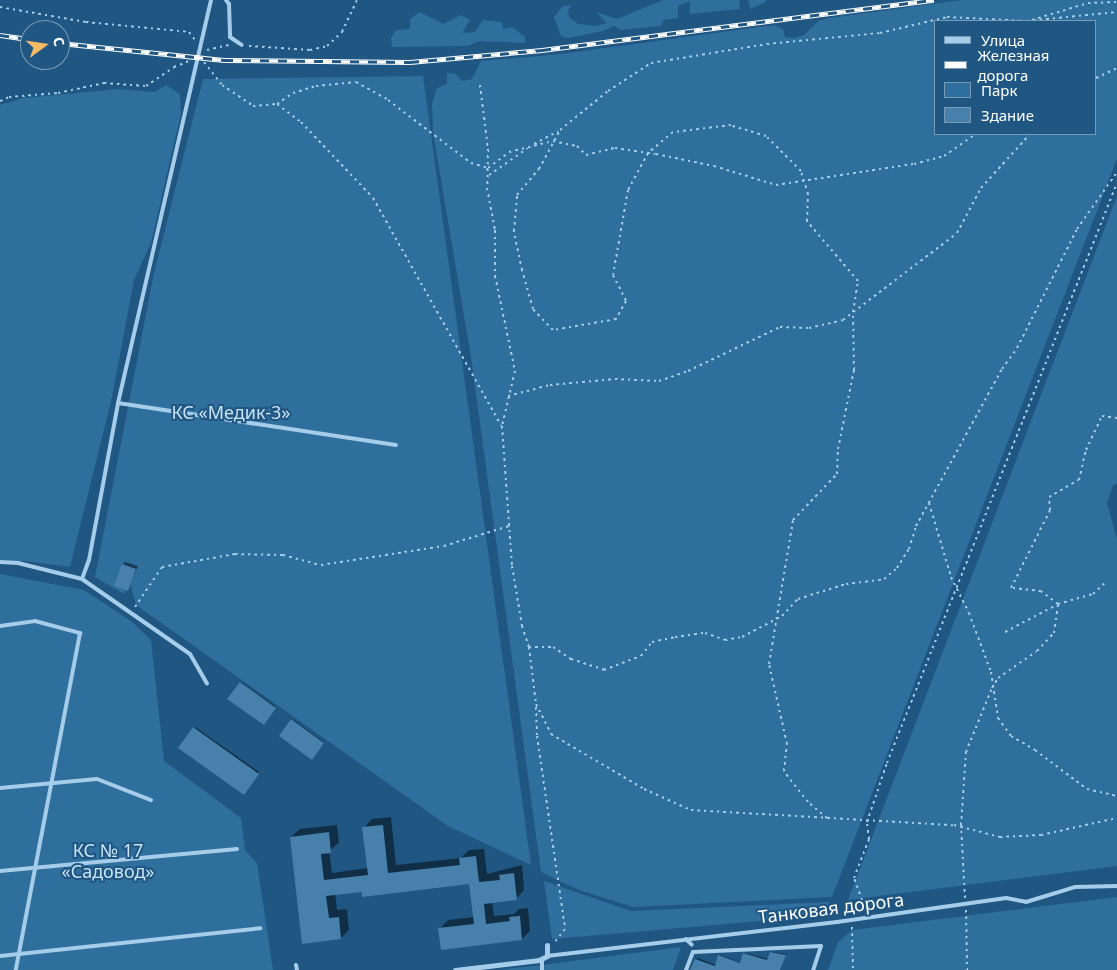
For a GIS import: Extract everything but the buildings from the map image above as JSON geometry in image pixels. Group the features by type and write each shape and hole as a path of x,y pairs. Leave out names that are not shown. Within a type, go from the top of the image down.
{"street":[{"path":"455,970 547,958 547,945"}],"lane":[{"path":"82,579 89,560 118,403 212,0"},
{"path":"226,0 229,4 230,37 242,45"},
{"path":"118,403 396,445"},
{"path":"0,562 18,563 82,579 132,611 190,654 207,684"},
{"path":"0,626 35,622 80,633 16,970"},
{"path":"0,788 97,779 151,800"},
{"path":"0,871 237,849"},
{"name":"Танковая дорога","path":"547,958 686,939 860,919 1006,898 1026,902 1075,887 1117,886"},
{"path":"0,956 261,928"},
{"path":"686,939 692,946"},
{"path":"686,970 693,952 821,946 812,970"},
{"path":"542,970 547,958"}],"path":[{"path":"0,7 86,22 188,32 199,52 242,45 320,49 342,32 357,0"},
{"path":"1030,20 1088,3 1117,2"},
{"path":"934,20 947,17 1030,20 1117,12"},
{"path":"487,179 491,171 560,130 608,91 651,63 750,46 880,33 934,20"},
{"path":"0,101 9,97 58,93 104,83 146,86 174,67 198,58 209,64 222,86 252,106 277,104 293,93 316,86 356,82 388,100 471,163 488,168"},
{"path":"1097,78 1117,68"},
{"path":"480,85 488,168 487,179 495,230 495,276 515,370 502,426 512,566 522,626 529,647 536,704 537,736 565,929 553,945 547,958"},
{"path":"277,104 301,122 373,198 502,426"},
{"path":"560,130 539,169 517,195 514,231 533,308 553,330 616,319 626,301 613,275 618,232 628,190 648,153 673,132 731,125 766,136 801,171 808,194 807,222 858,281 853,312 854,370 838,449 837,474 793,520 769,664 787,744 784,772 808,802 827,818"},
{"path":"488,168 510,152 553,141 577,146 586,155 615,148 648,153 714,166 776,185 844,173 877,171 929,160 944,156 974,135"},
{"path":"508,396 550,385 615,379 659,381 688,371 780,327 809,328 844,320 957,233 981,188 1029,135"},
{"path":"529,647 553,647 571,659 604,670 641,656 652,642 705,633 725,640 742,637 775,619 798,599 846,584 884,579 897,568 909,549 916,526 1002,369 1017,348 1077,229 1117,172"},
{"path":"852,970 854,941 850,928 860,919 862,900 854,878 868,839 867,822 956,586 1117,183"},
{"path":"1058,604 1041,591 1011,588 1050,510 1049,497 1079,480 1086,450 1102,416 1117,418"},
{"path":"929,503 956,586 991,672 998,718 1011,736 1035,750 1087,789 1117,796"},
{"path":"132,611 162,567 236,554 283,555 321,565 436,547 509,526"},
{"path":"1005,632 1058,604 1093,594 1106,581"},
{"path":"967,970 966,904 961,825 966,752 992,688 998,678 1037,651 1054,633 1058,604"},
{"path":"536,704 542,720 558,740 681,807 706,813 961,825 1008,837 1041,835 1117,818"}],"green space":[{"path":"663,0 739,0 740,9 690,14 690,1 678,6 678,18 664,20 661,26 621,30 614,26 603,31 568,38 561,36 554,17 563,6 572,5 568,10 569,17 578,24 595,26 607,23 596,12 617,19"},
{"path":"748,0 766,0 766,2 750,9"},
{"path":"962,0 1117,0 1117,159 832,897 633,907 579,890 541,872 471,357 433,133 432,104 437,88 447,84 447,73 456,74 462,81 472,79 481,61 561,54 774,25 783,29 785,37 794,38 804,35 818,21"},
{"path":"420,12 443,24 461,15 470,20 462,33 475,32 483,20 502,22 503,29 512,27 525,37 525,43 479,41 468,46 392,47 391,38 396,30 410,29 410,19"},
{"name":"КС «Медик-3»","path":"423,76 531,865 448,826 136,605 130,583 124,594 95,577 154,273 203,79"},
{"path":"166,85 180,94 181,114 151,243 134,280 112,397 70,567 25,561 0,562 0,105 24,98 118,89 155,92"},
{"path":"1117,196 1117,484 1113,485 1107,503 1117,539 1117,866 848,900"},
{"name":"КС № 17 «Садовод»","path":"0,574 84,590 131,621 151,640 164,761 241,818 245,850 257,863 273,970 0,970"},
{"path":"544,881 631,911 830,902 820,916 552,939"},
{"path":"1117,897 1117,970 828,970 838,942 852,930"},
{"path":"681,947 673,970 498,970 542,965"}],"railway":[{"path":"70,44 224,60 410,62 542,50 934,0"},
{"path":"0,35 20,38"}]}
